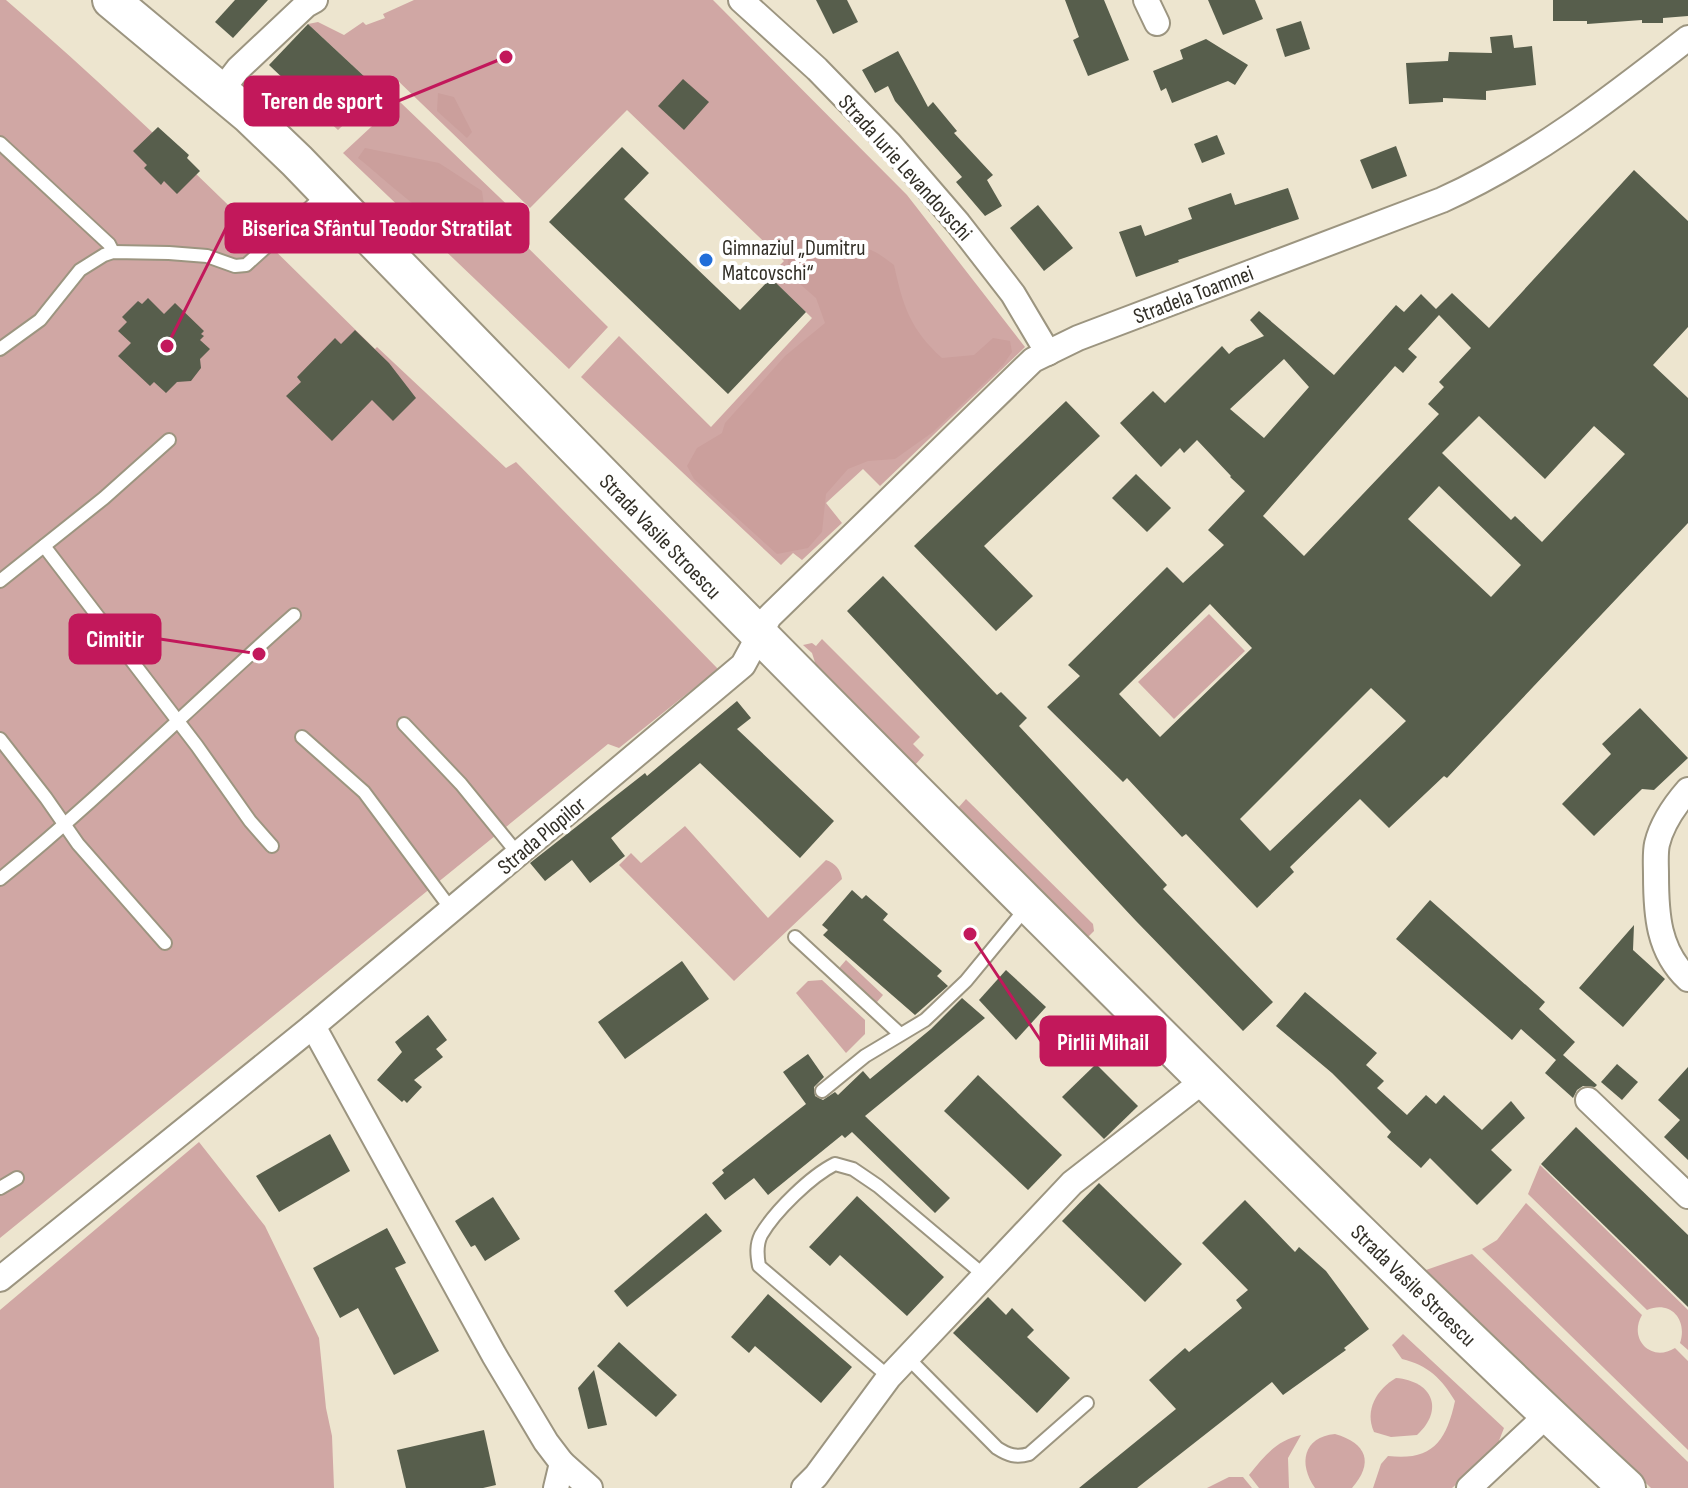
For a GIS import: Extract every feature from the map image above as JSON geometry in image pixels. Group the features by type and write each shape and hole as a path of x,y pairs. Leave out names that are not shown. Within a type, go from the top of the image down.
{"main road":[{"name":"Strada Vasile Stroescu","path":"111,0 260,125 758,635 1203,1081 1627,1488"}],"street":[{"path":"221,91 238,69 315,0"},
{"name":"Strada Iurie Levandovschi","path":"741,0 817,69 889,143 958,223 1013,294 1048,353"},
{"path":"1146,0 1157,23"},
{"name":"Stradela Toamnei","path":"758,635 769,617 1033,360 1078,338 1442,200 1481,182 1574,125 1688,38"},
{"name":"Strada Plopilor","path":"0,1279 313,1026 743,665 758,635"},
{"path":"1688,790 1673,807 1656,845 1656,886 1658,927 1666,953 1688,979"},
{"path":"313,1026 494,1355 546,1442 562,1463 590,1488"},
{"path":"804,1488 824,1466 889,1377 1072,1183 1109,1151 1203,1081"},
{"path":"1588,1100 1688,1196"},
{"path":"1469,1488 1548,1414"},
{"path":"556,1488 562,1463"}],"lane":[{"path":"0,143 109,244 113,252"},
{"path":"0,349 40,320 80,270 113,252 207,256 235,266 246,265 327,192"},
{"path":"0,581 104,498 169,440"},
{"path":"44,546 272,846"},
{"path":"0,879 294,615"},
{"path":"404,724 461,784 518,854"},
{"path":"302,737 364,792 451,909"},
{"path":"0,739 106,877 165,943"},
{"path":"822,1091 865,1056 925,1020 966,981 1029,905"},
{"path":"795,937 900,1034"},
{"path":"889,1377 759,1266 756,1253 761,1235 799,1190 835,1164 853,1169 894,1198 985,1276"},
{"path":"0,1188 17,1178"},
{"path":"907,1357 997,1448 1008,1455 1020,1457 1029,1454 1087,1403"}],"shaded area":[{"path":"0,0 6,0 101,84 375,349 377,347 506,468 516,462 718,669 619,748 608,744 0,1238"},
{"name":"Gimnaziul „Dumitru Matcovschi“","path":"414,0 713,0 907,195 1025,347 880,486 863,469 826,503 842,523 802,560 793,553 781,565 581,377 619,336 711,427 812,318 771,278 770,275 784,261 627,110 530,208 394,77 338,130 327,120 366,78 308,24 318,22 344,35 363,22 366,25 385,18 383,14"},
{"path":"438,93 454,97 472,132 467,138 437,111"},
{"path":"399,101 520,217 509,229 608,327 569,369 343,153"},
{"path":"365,148 439,163 482,191 484,205 473,211 484,220 474,232 457,228 427,213 358,158"},
{"path":"803,240 831,256 864,248 894,265 909,316 922,337 942,358 974,355 993,338 1010,341 1012,352 1003,365 933,432 895,459 868,461 848,469 826,494 822,532 808,548 777,554 694,479 687,466 697,448 722,433 725,423 785,356 825,323 816,298 787,273 789,247"},
{"path":"1209,614 1245,651 1174,719 1138,682"},
{"path":"822,639 920,737 913,744 924,755 915,765 817,669 812,653 803,645 812,643 816,646"},
{"path":"966,799 1093,924 1094,931 1087,938 958,808"},
{"path":"685,826 768,918 826,860 837,867 842,879 734,981 619,865 631,853 641,863"},
{"path":"846,960 883,995 877,1002 870,1001 840,973 840,967"},
{"path":"822,980 865,1020 865,1034 846,1053 796,993 808,981"},
{"path":"199,1142 265,1226 319,1338 332,1436 334,1488 0,1488 0,1310"},
{"path":"1540,1165 1688,1310 1688,1350 1680,1343 1681,1326 1675,1314 1663,1308 1647,1310 1528,1194"},
{"path":"1526,1203 1642,1315 1638,1332 1644,1346 1658,1353 1675,1348 1688,1361 1688,1450 1482,1249 1497,1240"},
{"path":"1472,1254 1688,1462 1688,1488 1651,1488 1426,1270"},
{"path":"1403,1334 1504,1428 1495,1451 1452,1488 1373,1488 1381,1464 1388,1456 1416,1455 1435,1446 1447,1428 1455,1401 1433,1374 1402,1359 1392,1345"},
{"path":"1396,1378 1418,1385 1426,1390 1430,1398 1431,1416 1417,1435 1391,1437 1374,1432 1371,1424 1374,1401 1383,1388"},
{"path":"1335,1434 1360,1448 1365,1462 1363,1470 1352,1488 1315,1488 1306,1470 1307,1453 1316,1440"},
{"path":"1301,1435 1288,1458 1289,1488 1259,1488 1249,1475 1260,1461 1285,1441"},
{"path":"1229,1477 1243,1477 1252,1488 1207,1488"}],"building":[{"path":"235,0 268,0 233,38 215,22"},
{"path":"816,0 847,0 858,22 833,34"},
{"path":"1065,0 1104,0 1129,60 1088,76 1073,40 1079,37"},
{"path":"1208,0 1255,0 1263,19 1223,35"},
{"path":"1553,0 1688,0 1688,16 1663,18 1663,23 1642,23 1642,20 1587,24 1587,21 1553,21"},
{"path":"1301,21 1310,49 1285,57 1276,29"},
{"path":"308,24 366,78 327,120 269,65"},
{"path":"1512,35 1514,48 1532,46 1536,85 1486,91 1486,100 1443,98 1443,102 1409,104 1406,63 1448,61 1449,52 1492,53 1490,37"},
{"path":"1206,39 1248,65 1235,85 1228,81 1172,103 1166,88 1161,91 1153,71 1183,59 1180,50"},
{"path":"898,51 928,107 933,102 957,131 954,133 993,175 987,180 1002,206 985,216 956,182 962,177 895,101 888,86 875,93 862,70"},
{"path":"683,79 709,102 684,130 658,106"},
{"path":"158,127 189,155 187,158 200,171 177,194 164,181 161,185 133,151"},
{"path":"1217,135 1225,154 1202,163 1194,144"},
{"path":"1396,146 1407,176 1372,189 1360,160"},
{"path":"622,147 649,173 624,199 740,310 771,278 806,312 728,394 549,222"},
{"path":"1634,170 1688,221 1688,327 1653,365 1688,398 1688,523 1447,778 1444,776 1389,828 1360,799 1290,867 1294,872 1257,908 1186,834 1182,837 1127,778 1123,782 1047,707 1080,676 1068,665 1167,567 1183,583 1224,545 1208,530 1245,491 1197,440 1184,453 1180,448 1161,467 1120,423 1153,391 1165,403 1222,346 1229,354 1264,336 1250,320 1259,311 1334,375 1396,305 1404,312 1421,294 1436,309 1452,293 1489,328","holes":["1439,315 1471,348 1439,382 1444,387 1428,404 1439,414 1304,556 1263,516 1395,366 1403,373 1417,357 1408,349","1284,359 1309,387 1264,438 1230,409","1479,416 1545,479 1594,426 1625,454 1542,542 1515,516 1511,520 1442,453","1439,486 1521,565 1491,597 1408,519","1210,604 1252,648 1160,737 1119,694","1371,688 1406,721 1270,851 1240,819"]},
{"path":"1288,188 1299,219 1136,277 1119,232 1141,225 1145,236 1192,219 1188,208 1231,193 1235,205"},
{"path":"1038,205 1073,248 1044,271 1010,228"},
{"path":"148,298 164,314 175,303 204,331 200,340 210,349 200,359 201,368 191,381 177,382 166,393 154,382 150,386 118,356 131,343 118,331 127,322 122,317 138,301 142,304"},
{"path":"355,330 389,363 416,398 393,421 372,400 332,441 286,396 301,382 297,377 335,338 341,344"},
{"path":"1066,401 1100,436 984,546 1033,596 996,631 914,546"},
{"path":"1136,474 1171,508 1147,532 1112,498"},
{"path":"883,576 997,695 1001,692 1027,718 1019,726 1167,885 1163,889 1273,1002 1243,1031 847,611"},
{"path":"737,701 751,718 737,729 834,821 800,858 700,763 611,838 625,856 590,883 572,860 545,881 530,863 645,773 647,776"},
{"path":"1640,708 1688,758 1654,790 1642,789 1594,836 1562,804 1611,754 1602,744"},
{"path":"852,890 862,899 866,895 888,914 883,920 942,971 937,976 948,986 915,1015 823,935 828,930 822,925"},
{"path":"1430,900 1545,1002 1539,1009 1575,1042 1563,1055 1597,1085 1595,1087 1583,1086 1573,1098 1545,1073 1556,1060 1521,1029 1512,1040 1396,939"},
{"path":"1634,925 1633,950 1665,979 1623,1027 1579,988"},
{"path":"682,961 709,999 625,1059 598,1022"},
{"path":"1006,970 1046,1007 1016,1040 979,1000"},
{"path":"1305,992 1377,1053 1366,1065 1384,1081 1377,1088 1407,1115 1426,1095 1436,1104 1444,1095 1482,1130 1511,1101 1525,1118 1491,1150 1512,1170 1477,1205 1430,1158 1421,1168 1387,1137 1391,1132 1332,1073 1276,1026"},
{"path":"962,998 985,1018 865,1116 950,1198 935,1213 852,1132 845,1138 842,1135 768,1195 754,1178 725,1200 712,1183 724,1173 722,1170 806,1104 783,1072 808,1054 824,1077 814,1087 815,1096 823,1100 835,1092 838,1095 863,1071 870,1079 931,1029"},
{"path":"428,1015 447,1040 436,1049 443,1057 414,1080 422,1087 407,1103 402,1102 377,1080 402,1052 395,1042"},
{"path":"1096,1064 1138,1106 1104,1139 1062,1097"},
{"path":"1617,1064 1638,1082 1622,1100 1601,1082"},
{"path":"1688,1067 1688,1160 1664,1137 1680,1120 1658,1100"},
{"path":"978,1075 1062,1155 1028,1190 944,1111"},
{"path":"1576,1127 1688,1235 1688,1307 1541,1164"},
{"path":"330,1134 350,1171 279,1212 256,1176"},
{"path":"1099,1183 1182,1264 1145,1302 1062,1221"},
{"path":"857,1196 944,1277 907,1316 840,1255 830,1266 809,1247"},
{"path":"493,1197 520,1239 485,1261 475,1245 471,1247 455,1221"},
{"path":"1245,1200 1295,1252 1299,1247 1326,1271 1369,1329 1344,1348 1346,1350 1283,1395 1272,1382 1137,1488 1079,1488 1176,1409 1149,1380 1185,1348 1189,1352 1242,1308 1236,1300 1248,1290 1202,1243"},
{"path":"706,1213 722,1231 627,1307 614,1291"},
{"path":"387,1228 406,1263 395,1268 439,1351 394,1375 358,1308 340,1318 313,1268"},
{"path":"768,1294 852,1367 821,1403 755,1346 749,1353 731,1337"},
{"path":"988,1297 1006,1315 1012,1308 1034,1330 1027,1337 1070,1378 1037,1413 953,1333"},
{"path":"619,1342 677,1395 656,1417 597,1366"},
{"path":"594,1370 607,1425 588,1429 578,1388"},
{"path":"484,1430 496,1485 483,1488 406,1488 397,1450"}],"place":[{"name":"Teren de sport","path":"506,57"},
{"name":"Gimnaziul „Dumitru Matcovschi“","path":"706,260"},
{"name":"Biserica Sfântul Teodor Stratilat","path":"167,346"},
{"name":"Cimitir","path":"259,654"},
{"name":"Pirlii Mihail","path":"970,934"}]}
